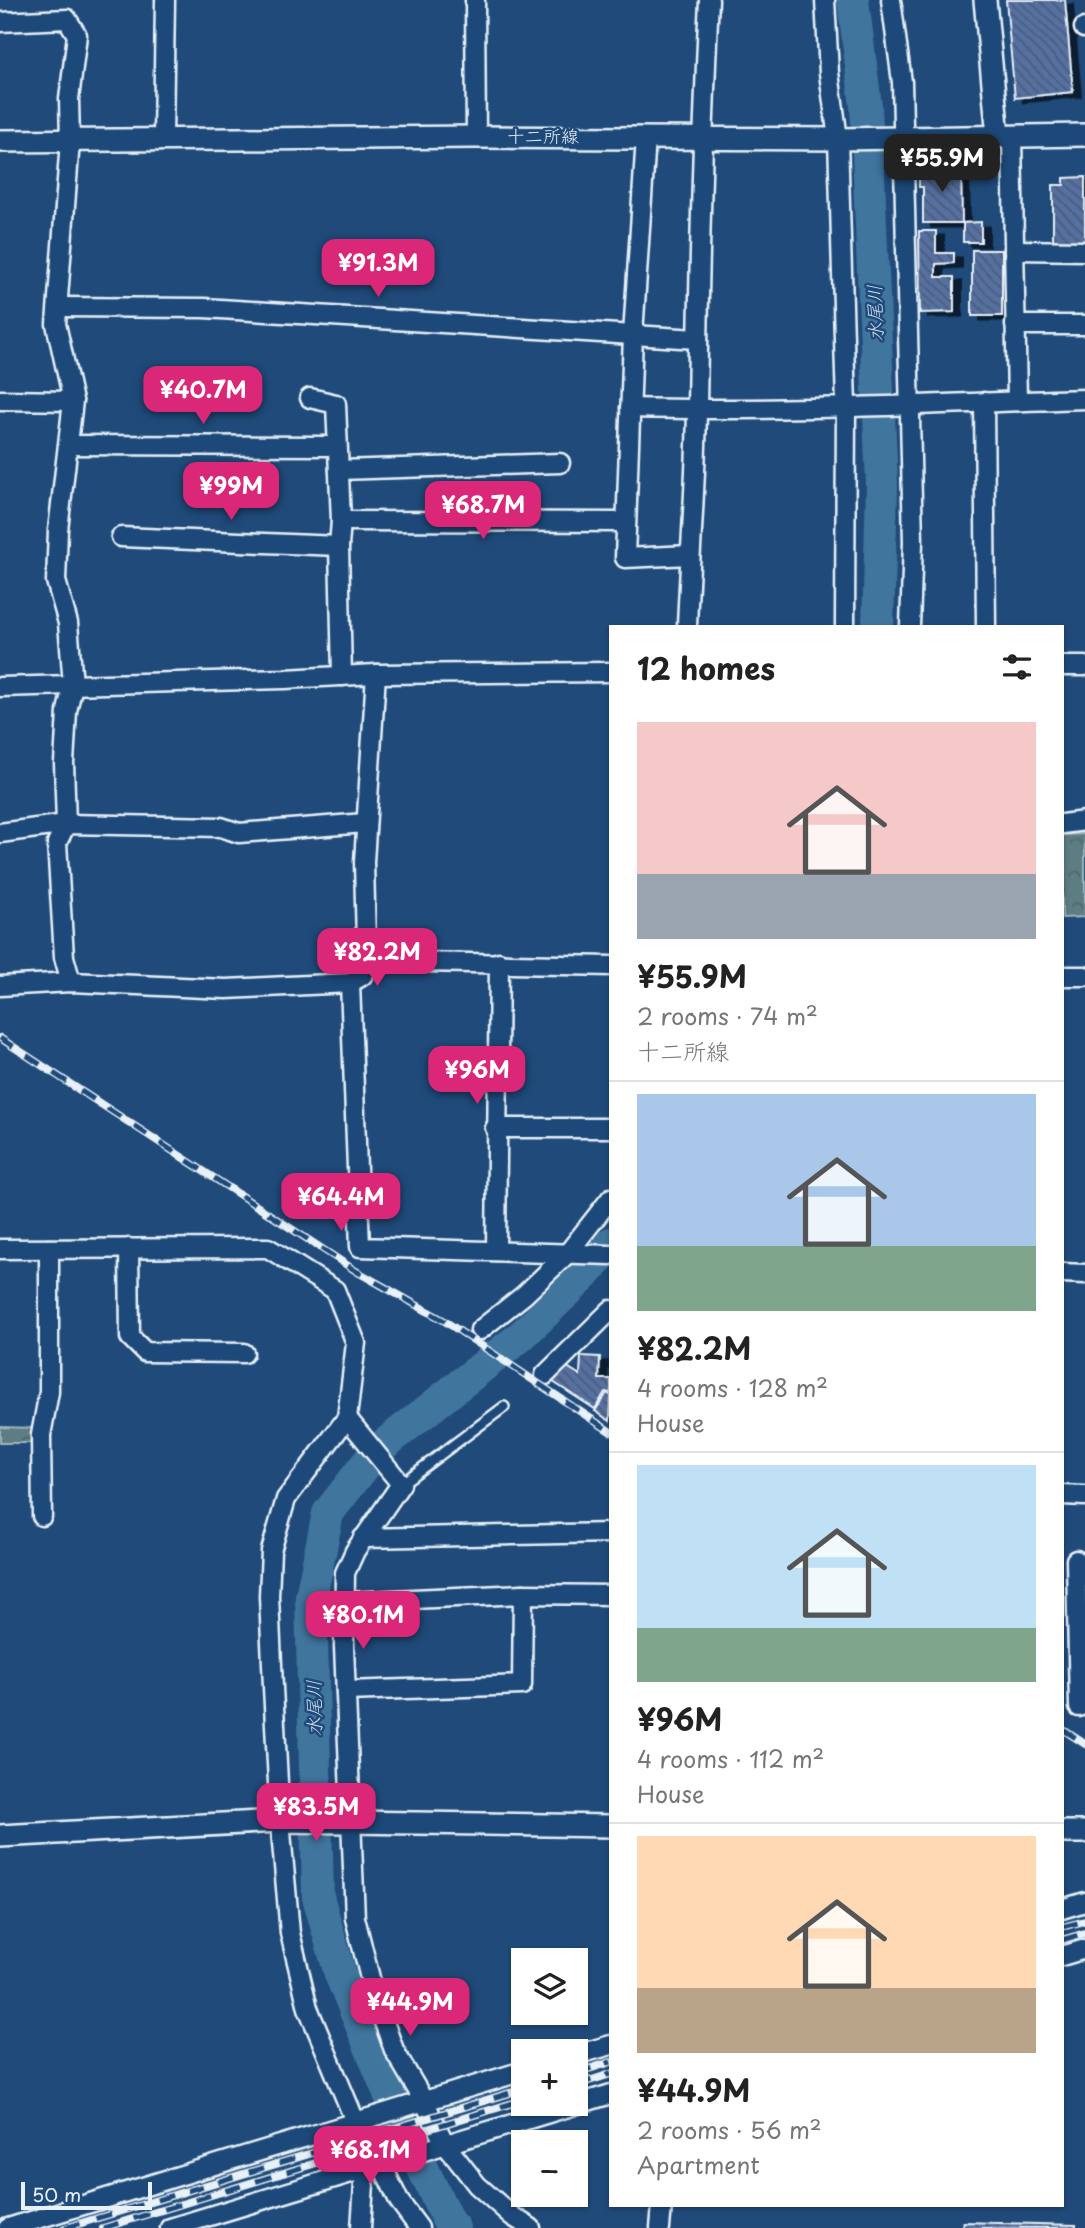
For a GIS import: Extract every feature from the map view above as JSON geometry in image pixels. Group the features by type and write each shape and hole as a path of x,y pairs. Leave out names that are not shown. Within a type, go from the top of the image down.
{"street":[{"path":"163,139 165,0"},
{"path":"475,0 476,137"},
{"path":"687,625 697,410 702,137 709,0"},
{"path":"825,0 829,73 838,139 846,406 845,625"},
{"path":"891,0 902,82 913,542 910,625"},
{"path":"985,0 1005,136 1014,250 1017,401"},
{"path":"0,22 67,19 77,35 69,99 70,141 56,324 73,401 58,530 57,581 68,623 73,685 66,724 66,824 57,843 64,957 71,982"},
{"name":"十二所線","path":"0,141 476,137 838,139 1085,135"},
{"path":"646,137 633,335 625,558 690,555"},
{"path":"1014,250 1085,251"},
{"path":"58,307 204,308 697,339"},
{"path":"1015,325 1085,325"},
{"path":"310,398 336,404 341,521 339,547 342,676"},
{"path":"630,408 697,410 909,407 1085,399"},
{"path":"0,400 73,401"},
{"path":"984,402 986,625"},
{"path":"69,445 337,446"},
{"path":"339,471 560,463"},
{"path":"341,521 625,522"},
{"path":"121,537 339,547"},
{"path":"1064,666 1085,666"},
{"path":"0,687 376,674 609,672"},
{"path":"373,961 366,944 365,823 376,674"},
{"path":"1064,824 1085,821"},
{"path":"0,833 66,824 221,827 239,833 365,823"},
{"path":"373,961 609,966"},
{"path":"0,986 71,982 226,989 350,983 362,976 373,961"},
{"path":"495,1251 499,962"},
{"path":"1064,976 1085,976"},
{"path":"350,983 360,1247 609,1255"},
{"path":"495,1128 609,1128"},
{"path":"480,1330 524,1295 567,1254 609,1201"},
{"path":"129,1248 130,1337 145,1352 244,1353"},
{"path":"0,1249 268,1248 335,1290 356,1343 347,1418 286,1499 271,1551 269,1596 280,1821 290,1933 305,1996 373,2166 419,2228"},
{"path":"42,1516 41,1435 49,1392 49,1249"},
{"path":"1064,1273 1085,1274"},
{"path":"545,1375 609,1312"},
{"path":"347,1418 401,1484 363,1538 345,1573 346,1691 355,1918 374,1994 394,2050 445,2144 477,2185 512,2216 531,2228"},
{"path":"1064,1495 1085,1496"},
{"path":"363,1538 609,1533"},
{"path":"1074,1560 1079,1707"},
{"path":"345,1602 523,1594 609,1595"},
{"path":"346,1691 522,1685 523,1594"},
{"path":"0,1836 280,1821 609,1826"},
{"path":"1064,1832 1085,1832"},
{"path":"1064,1908 1085,1902"},
{"path":"1064,1955 1085,1949"},
{"path":"588,2052 609,2046"},
{"path":"8,2228 511,2075"},
{"path":"170,2228 609,2095"},
{"path":"361,2228 373,2166"},
{"path":"660,2228 662,2207"}],"lane":[{"path":"401,1484 504,1407"}],"green space":[{"path":"1085,834 1085,917 1064,918 1064,835"},
{"path":"0,1427 33,1428 33,1443 0,1443"}],"building":[{"path":"1006,0 1065,0 1073,92 1015,98"},
{"path":"961,166 962,223 923,223 923,187 919,187 919,167"},
{"path":"1085,177 1085,242 1053,243 1053,185 1064,185 1064,178"},
{"path":"981,222 981,242 963,242 963,223"},
{"path":"919,231 936,231 936,253 954,253 954,263 936,264 936,277 954,277 954,312 920,313"},
{"path":"972,250 1002,250 1002,316 972,316"},
{"path":"581,1356 600,1357 599,1379 609,1379 609,1393 605,1392 595,1409 550,1380 561,1363 580,1375"},
{"path":"607,1393 609,1394 609,1420 595,1411"},
{"path":"963,2222 1076,2225 1076,2228 963,2228"}],"waterway":[{"name":"水尾川","path":"853,0 866,106 882,486 878,625"},
{"name":"水尾川","path":"454,2228 449,2223 402,2125 340,1974 318,1897 311,1597 328,1513 377,1450 520,1337 585,1275 609,1245"}],"railway":[{"path":"0,1038 356,1271 443,1320 609,1431"},
{"path":"1064,1730 1085,1744"},
{"path":"1064,1926 1085,1921"},
{"path":"1064,1939 1085,1933"},
{"path":"588,2069 609,2063"},
{"path":"588,2081 609,2075"},
{"path":"65,2228 511,2093"},
{"path":"103,2228 511,2104"}]}
